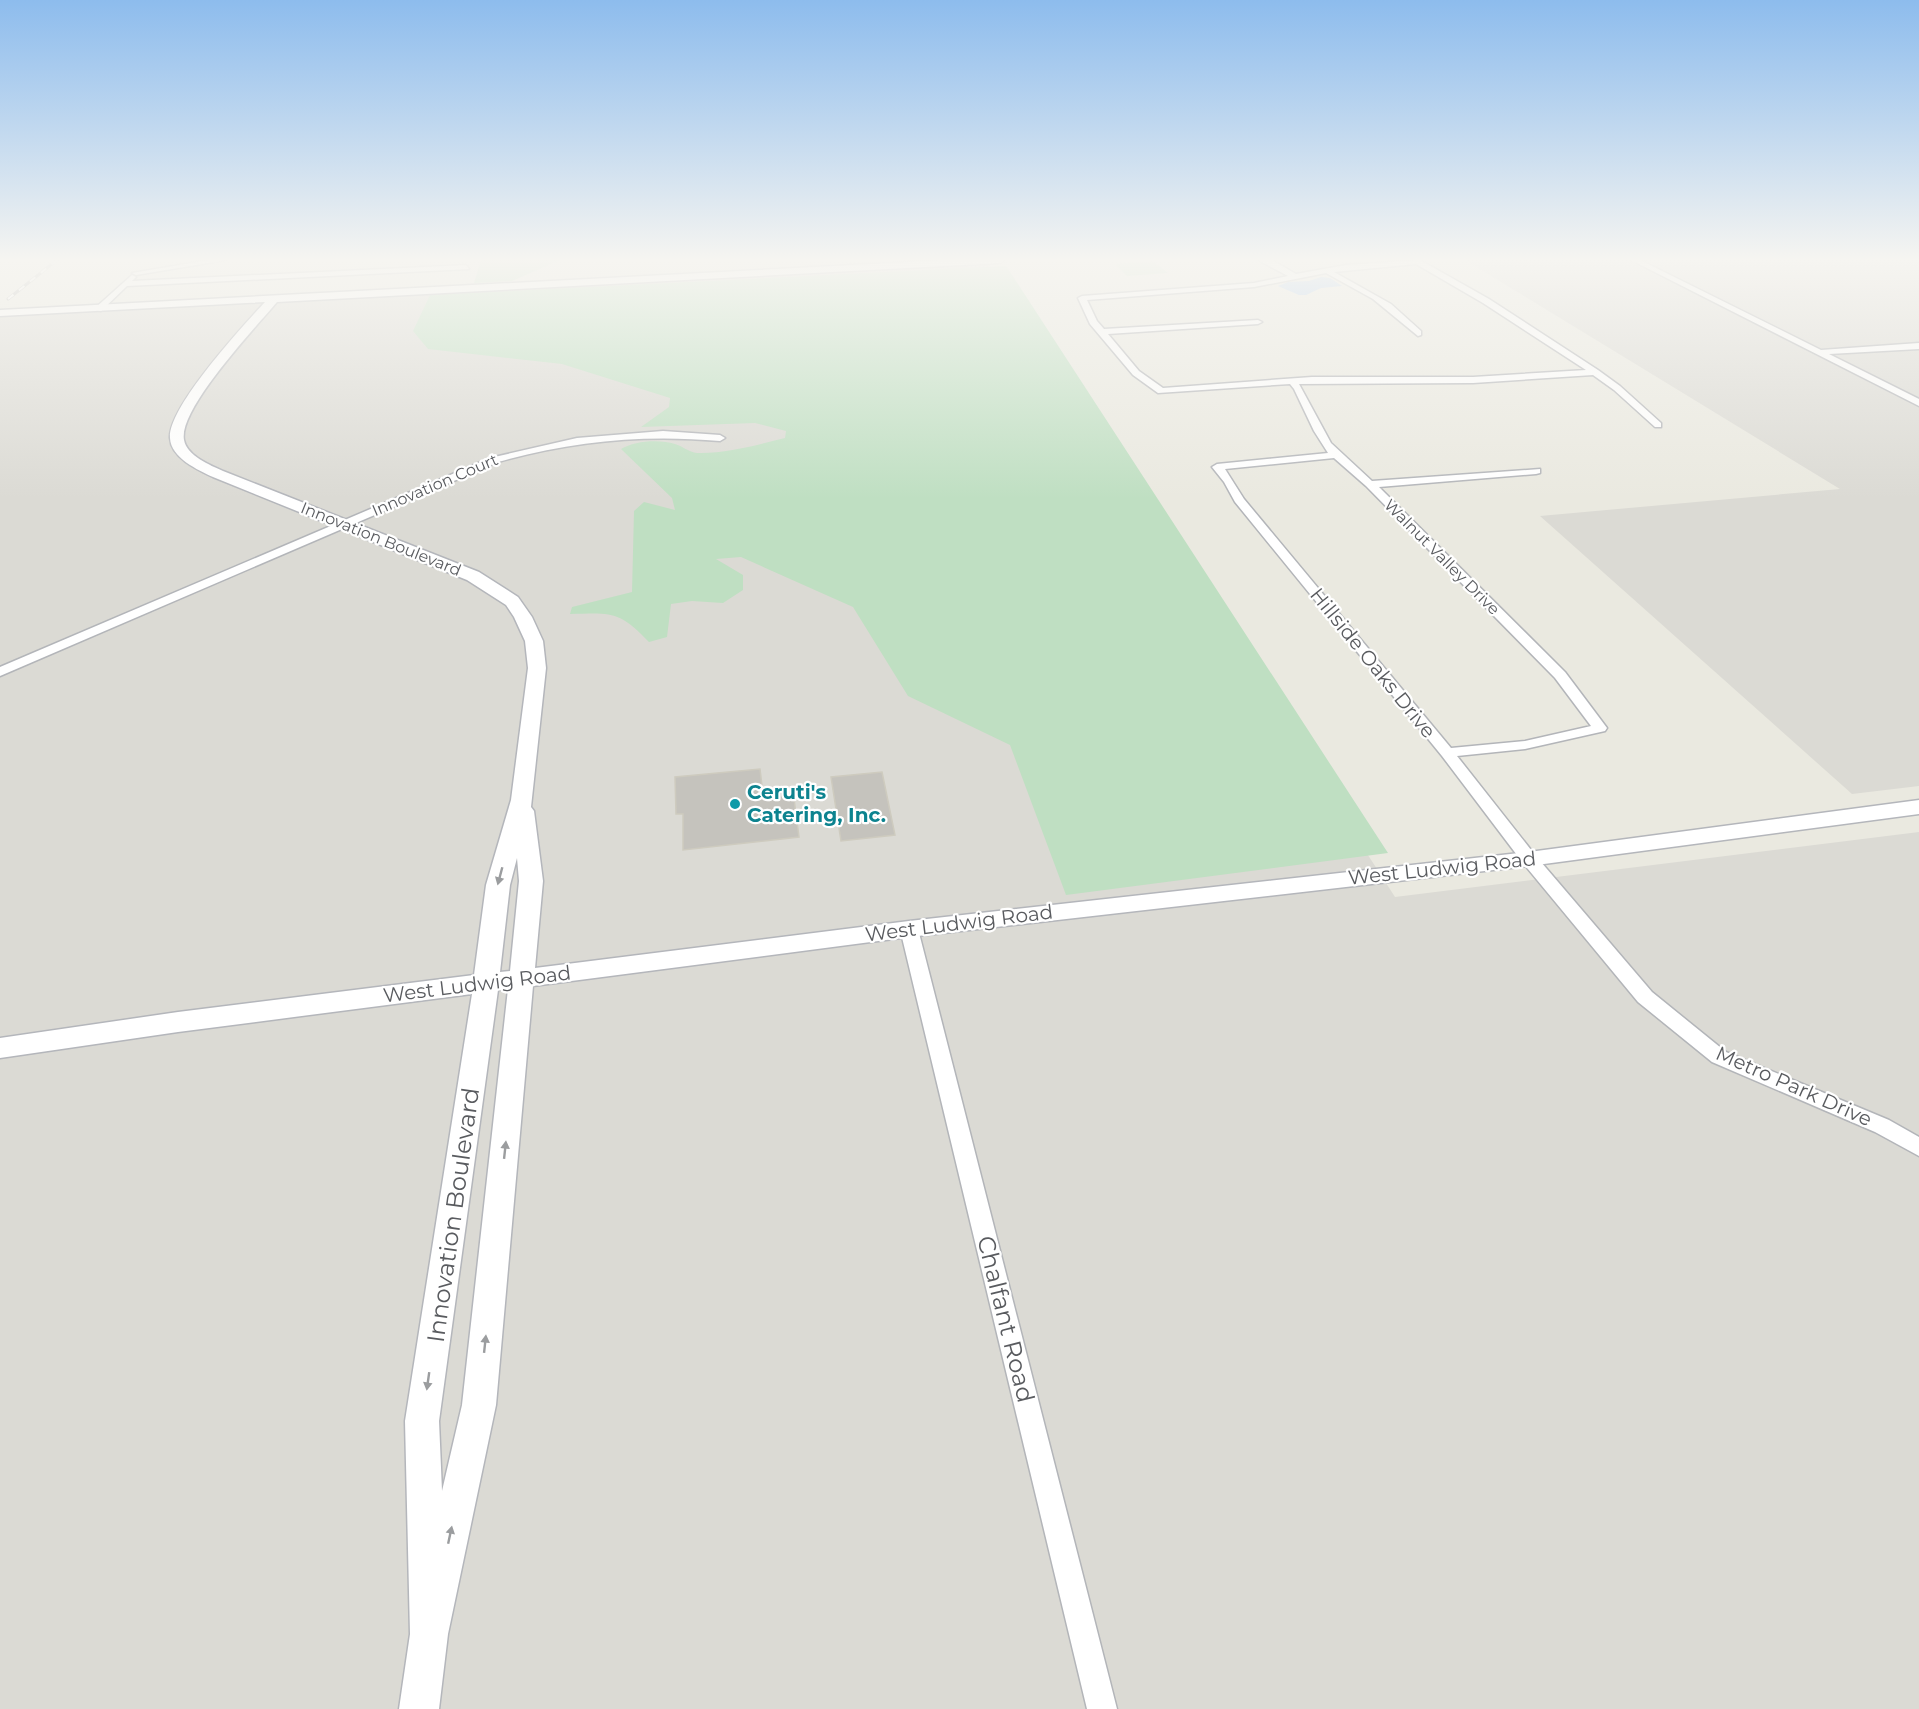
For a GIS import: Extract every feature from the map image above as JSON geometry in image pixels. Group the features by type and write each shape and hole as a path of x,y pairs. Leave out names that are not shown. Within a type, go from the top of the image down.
{"street":[{"name":"Innovation Boulevard","path":"236,340 178,424 176,437 181,448 201,465 218,474 473,576 512,601 523,616 534,641 537,668 522,800 498,885 486,983 422,1421 429,1634"},
{"path":"1108,340 1136,373 1161,391 1292,381 1473,380 1595,372"},
{"path":"1545,340 1617,388 1658,425"},
{"path":"1797,340 1919,403"},
{"path":"1822,352 1919,346"},
{"name":"Walnut Valley Drive","path":"1292,381 1301,390 1323,438 1336,454 1370,484 1560,675 1600,728 1525,745 1446,753"},
{"name":"Innovation Court","path":"0,672 494,460 531,448 591,440 665,435 720,438"},
{"name":"Hillside Oaks Drive","path":"1336,454 1217,467 1229,481 1239,500 1529,858"},
{"path":"1370,484 1536,471"},
{"name":"Innovation Boulevard","path":"419,1709 429,1634 479,1405 531,881 522,800"},
{"name":"West Ludwig Road","path":"0,1048 909,929 1529,858 1919,807"},
{"name":"Metro Park Drive","path":"1529,858 1645,997 1719,1057 1882,1126 1919,1147"},
{"name":"Chalfant Road","path":"909,929 1102,1709"}],"shaded area":[{"path":"0,340 1036,340 1395,897 1919,832 1919,1709 0,1709"},
{"path":"1596,340 1919,340 1919,786 1852,794 1540,516 1840,489"}],"green space":[{"path":"420,340 1054,340 1388,853 1066,895 1010,745 908,696 853,607 741,557 716,559 743,575 743,590 723,603 692,601 671,604 667,637 649,642 630,624 614,616 595,613 570,614 572,607 632,592 634,511 644,502 675,510 672,498 621,449 633,444 654,441 669,442 697,453 719,452 785,438 786,431 755,423 641,427 669,407 670,398 562,364 428,349"}],"building":[{"name":"Ceruti's Catering, Inc.","path":"760,769 763,794 793,791 799,837 683,850 683,814 676,814 675,777"},
{"path":"882,772 895,835 841,841 831,777"}],"place":[{"name":"Ceruti's Catering, Inc.","path":"735,804"}]}
